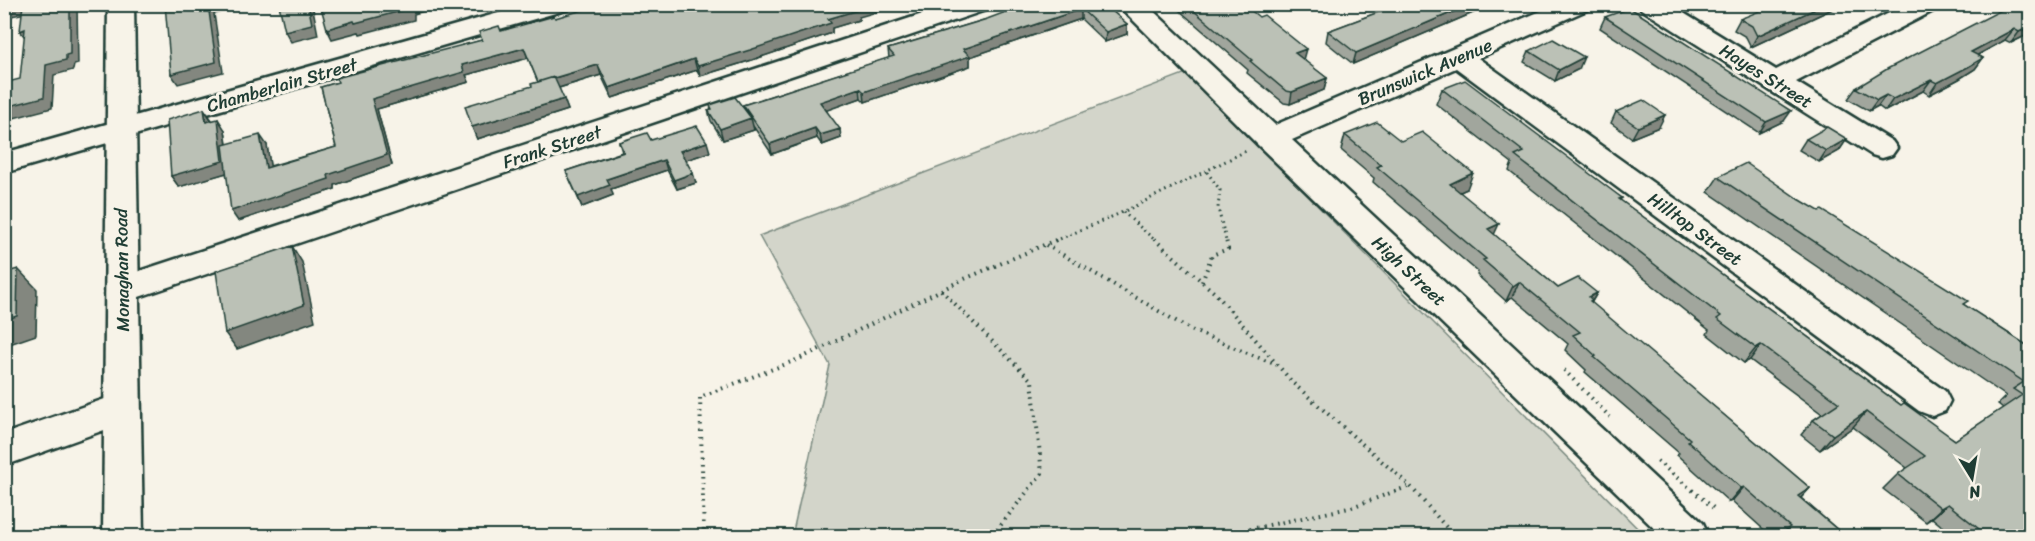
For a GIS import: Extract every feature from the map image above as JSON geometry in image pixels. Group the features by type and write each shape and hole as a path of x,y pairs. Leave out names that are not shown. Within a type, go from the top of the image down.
{"street":[{"name":"Monaghan Road","path":"121,4 120,130 124,289 123,537"},
{"name":"Chamberlain Street","path":"4,163 153,123 560,4"},
{"name":"Frank Street","path":"124,289 980,4"},
{"name":"High Street","path":"1130,4 1689,537"},
{"name":"Brunswick Avenue","path":"1269,139 1580,4"},
{"name":"Hayes Street","path":"1650,4 1882,148"},
{"path":"1776,81 1928,4"},
{"name":"Hilltop Street","path":"1459,57 1932,401"},
{"path":"4,450 122,408"}],"path":[{"path":"704,537 700,397 799,359 941,290 1122,212 1207,172 1269,139"},
{"path":"1202,282 1212,255 1228,249 1218,208 1220,190 1207,172"},
{"path":"1122,212 1202,282 1294,384 1410,486 1454,537"},
{"path":"1046,245 1193,331 1278,365"},
{"path":"941,290 1032,381 1042,473 993,536"},
{"path":"1564,370 1614,421"},
{"path":"1652,457 1716,510"},
{"path":"1218,537 1349,508 1410,486"},
{"path":"993,536 1006,537"}],"shaded area":[{"path":"1186,73 1645,536 792,536 830,365 759,236"}],"building":[{"path":"23,4 70,4 70,54 66,55 66,60 46,65 44,97 6,107 8,82 20,79 25,29 20,31"},
{"path":"165,4 208,4 216,62 171,74"},
{"path":"308,4 312,24 285,31 279,5"},
{"path":"320,4 409,4 409,9 327,29"},
{"path":"603,4 868,4 857,8 858,10 828,19 831,23 750,50 698,66 694,59 609,88 598,65 538,82 524,48 462,65 464,72 372,99 387,155 328,175 329,179 231,211 223,145 260,135 266,168 336,147 321,87 338,82 336,78 482,40 479,32 499,26 501,31"},
{"path":"1027,4 1104,4 1127,24 1106,32 1081,9 963,49 970,56 864,92 860,88 820,102 840,129 820,135 815,128 770,144 743,105 894,56 888,49 987,19"},
{"path":"1186,4 1243,4 1259,17 1264,15 1306,49 1295,53 1327,78 1292,92 1286,91"},
{"path":"1400,4 1472,4 1356,53 1328,31"},
{"path":"1782,4 1826,4 1757,36 1752,26 1740,19 1769,7 1773,9"},
{"path":"2013,4 2031,4 2031,26 2019,32 2014,29 1971,52 1983,58 1968,67 1937,83 1931,80 1893,99 1886,95 1877,100 1856,88 1887,69"},
{"path":"1630,8 1791,111 1766,122 1605,17"},
{"path":"1553,39 1584,57 1559,70 1529,51"},
{"path":"554,77 564,99 472,127 465,106"},
{"path":"1465,80 1622,198 1619,199 1901,405 1904,403 1955,440 2022,395 2013,389 2024,382 1718,177 1746,163 1797,198 1819,211 1822,210 1968,301 1963,304 2031,348 2031,537 1989,537 1948,504 1941,508 1898,474 1925,456 1866,412 1833,435 1813,420 1839,403 1761,345 1756,348 1717,319 1721,316 1515,156 1524,152 1442,89"},
{"path":"735,97 751,118 720,129 708,110 712,109 710,105"},
{"path":"1643,100 1665,115 1638,127 1616,112"},
{"path":"204,109 206,122 218,119 223,161 171,176 167,120"},
{"path":"1377,122 1401,141 1422,132 1473,173 1450,184 1499,224 1488,229 1558,288 1578,278 1597,293 1589,297 1592,300 1590,301 1810,488 1798,496 1846,537 1793,537 1786,530 1790,527 1744,487 1741,488 1688,441 1690,439 1594,357 1596,356 1573,335 1580,332 1519,282 1513,286 1483,260 1486,259 1377,167 1381,165 1345,135"},
{"path":"697,126 707,142 680,151 693,173 674,180 664,160 607,179 610,185 578,197 566,171 624,152 619,142 647,133 651,140"},
{"path":"1827,127 1847,139 1826,151 1806,139"},
{"path":"292,246 304,305 225,333 216,271"},
{"path":"18,269 17,316 4,320 4,273"}]}
